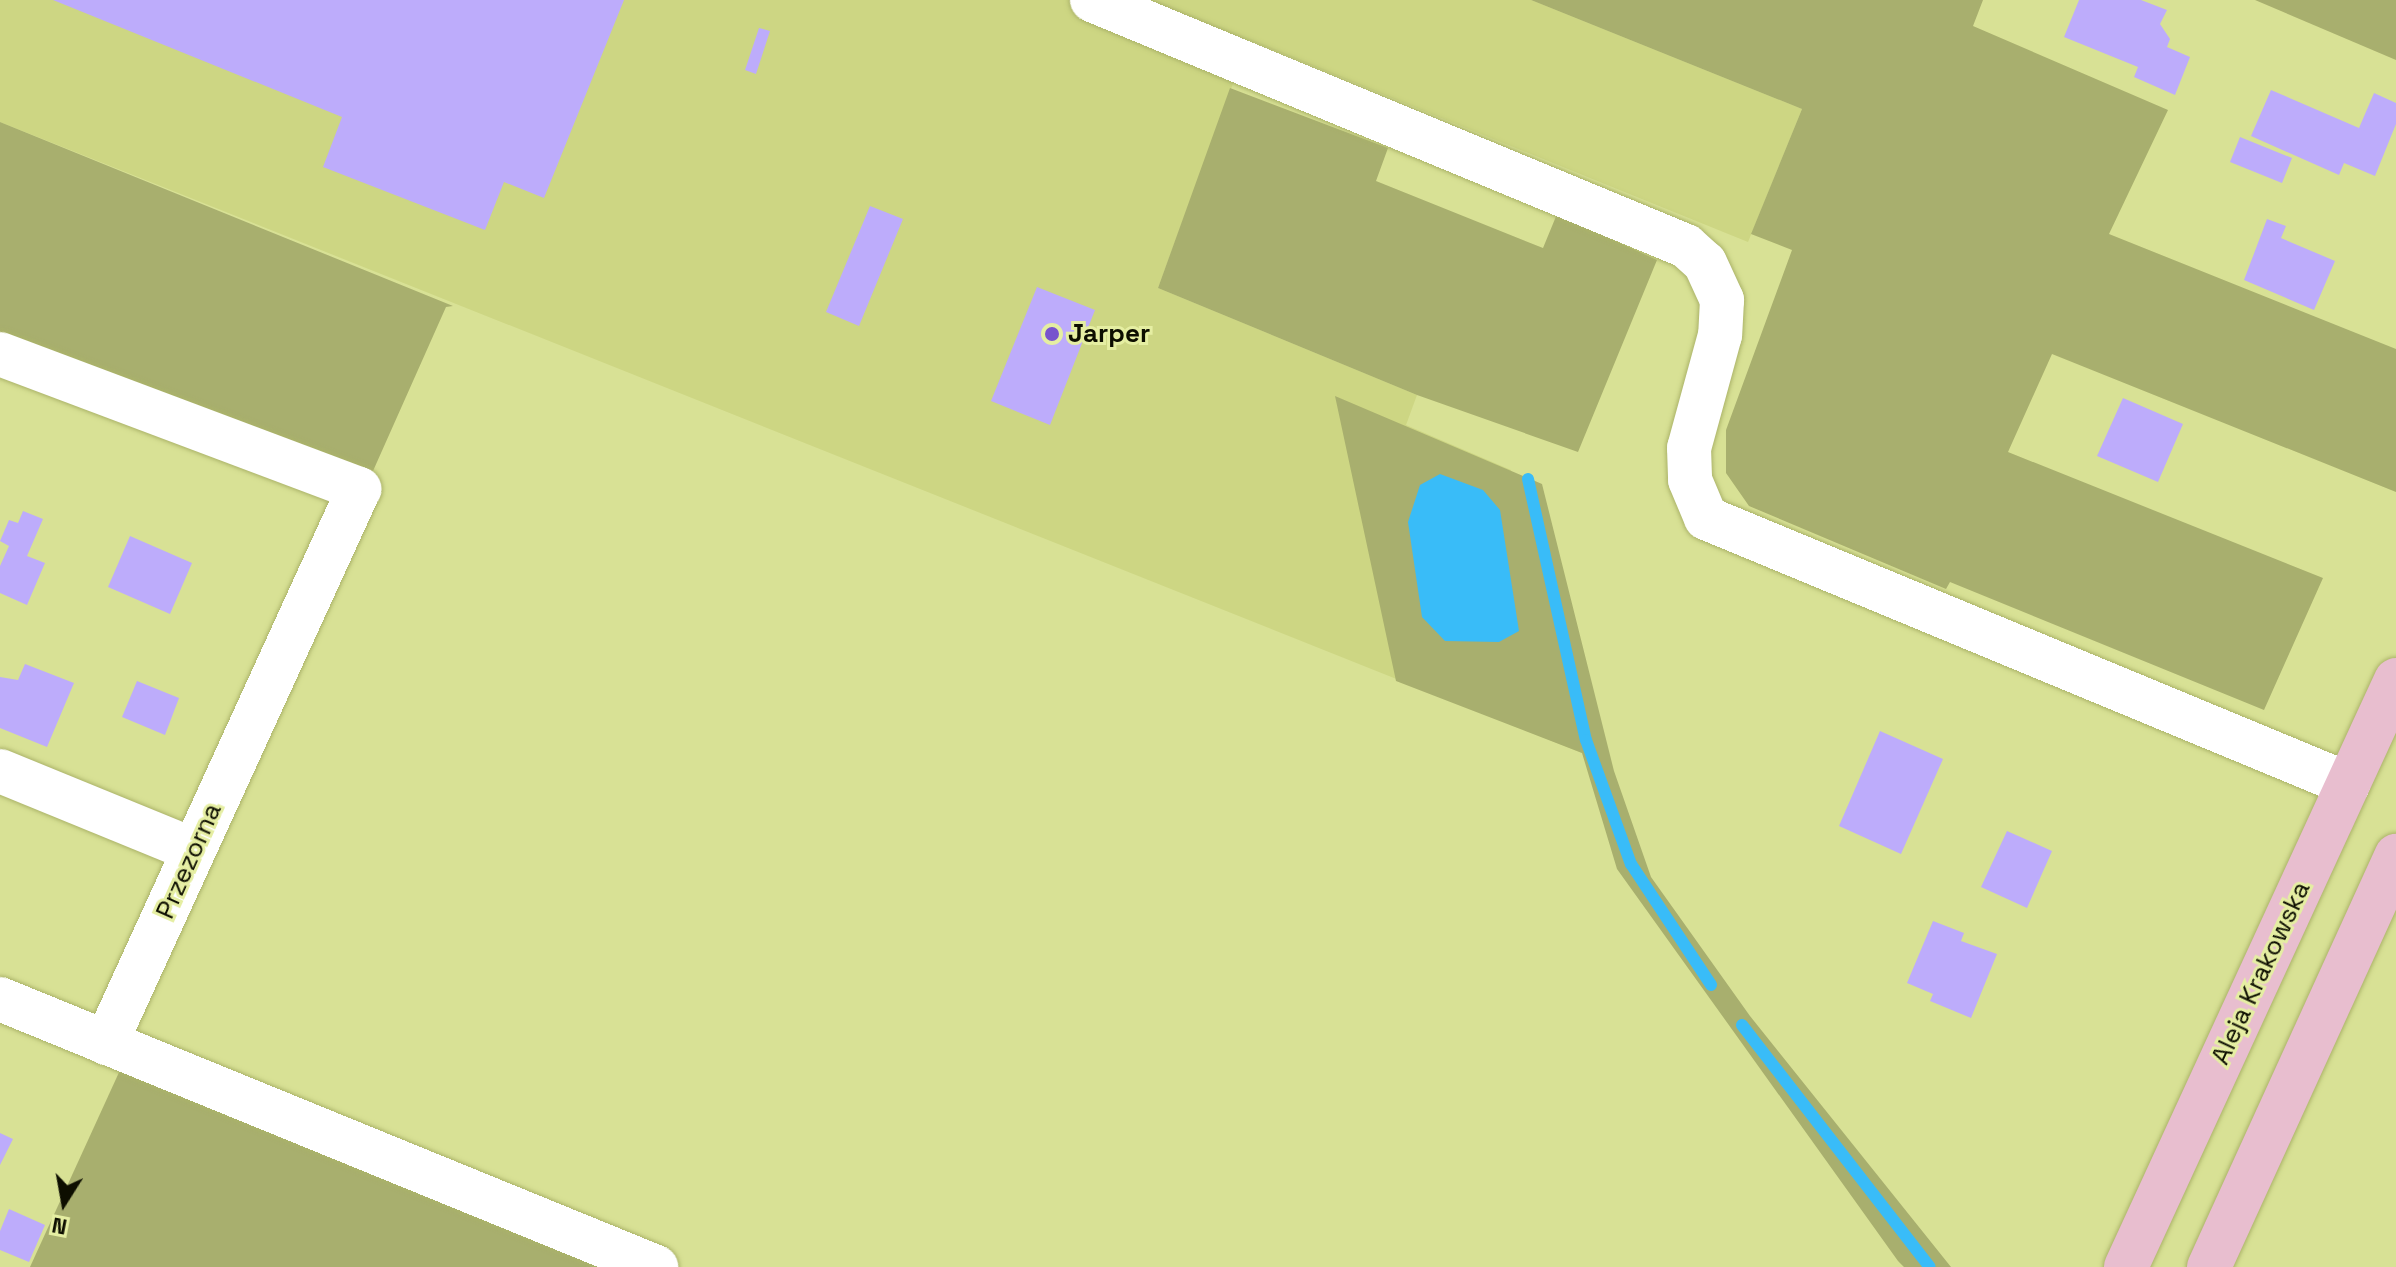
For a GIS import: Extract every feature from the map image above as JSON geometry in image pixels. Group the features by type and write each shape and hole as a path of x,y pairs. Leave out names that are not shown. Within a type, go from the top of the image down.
{"main road":[{"name":"Aleja Krakowska","path":"2126,1267 2396,680"},
{"path":"2209,1267 2396,856"}],"street":[{"path":"1092,0 1686,246 1705,263 1722,300 1720,335 1689,448 1690,480 1706,518 2348,784"},
{"name":"Przezorna","path":"0,354 359,489 106,1043"},
{"path":"0,771 194,850"},
{"path":"0,999 656,1267"}],"shaded area":[{"path":"0,0 1531,0 1802,109 1748,242 1249,40 1158,288 1417,395 1406,425 1511,470 1582,753 0,122"},
{"path":"1531,0 1983,0 1973,26 2168,110 2109,234 2396,349 2396,492 2052,354 2008,452 2323,578 2264,710 1950,582 1946,589 1749,506 1726,473 1726,430 1792,250 1751,234 1802,109"},
{"path":"2255,0 2396,0 2396,60"},
{"path":"1230,88 1388,148 1376,181 1543,248 1557,214 1657,260 1578,452 1417,395 1158,288"},
{"path":"0,122 453,306 446,307 373,471 0,338"},
{"path":"1335,396 1542,484 1614,771 1651,877 1750,1016 1951,1267 1904,1267 1898,1261 1617,869 1582,753 1396,681"},
{"path":"121,1068 600,1267 30,1267"}],"water":[{"path":"1440,474 1483,490 1500,510 1519,631 1499,642 1445,641 1422,617 1408,522 1420,485"}],"building":[{"path":"53,0 624,0 544,198 504,182 485,230 323,167 342,117"},
{"path":"2079,0 2141,0 2167,10 2160,24 2170,39 2167,47 2190,57 2175,95 2134,77 2138,67 2064,37"},
{"path":"759,28 770,31 756,74 745,70"},
{"path":"2271,90 2359,128 2374,93 2396,103 2396,124 2375,176 2344,163 2339,175 2251,136"},
{"path":"2240,137 2292,158 2282,183 2230,162"},
{"path":"870,206 903,219 859,326 826,312"},
{"path":"2267,219 2286,226 2281,238 2335,261 2314,310 2244,280"},
{"path":"1037,287 1095,310 1050,425 991,401"},
{"path":"2123,398 2183,424 2158,482 2097,456"},
{"path":"23,511 43,519 27,556 45,563 27,605 0,593 0,566 9,546 0,541 9,520 18,523"},
{"path":"130,536 192,563 170,614 108,587"},
{"path":"25,664 74,683 47,747 0,728 0,677 18,680"},
{"path":"137,681 179,698 165,735 122,717"},
{"path":"1880,731 1943,759 1901,854 1839,826"},
{"path":"2007,831 2052,851 2027,908 1981,887"},
{"path":"1933,921 1964,933 1961,941 1997,954 1971,1018 1930,1001 1933,994 1907,983"},
{"path":"0,1133 13,1139 0,1165"},
{"path":"9,1209 45,1225 29,1262 0,1250 0,1231"}],"waterway":[{"path":"1528,479 1586,740 1631,864 1711,985"},
{"path":"1742,1025 1930,1267"}],"place":[{"name":"Jarper","path":"1052,334"}]}
